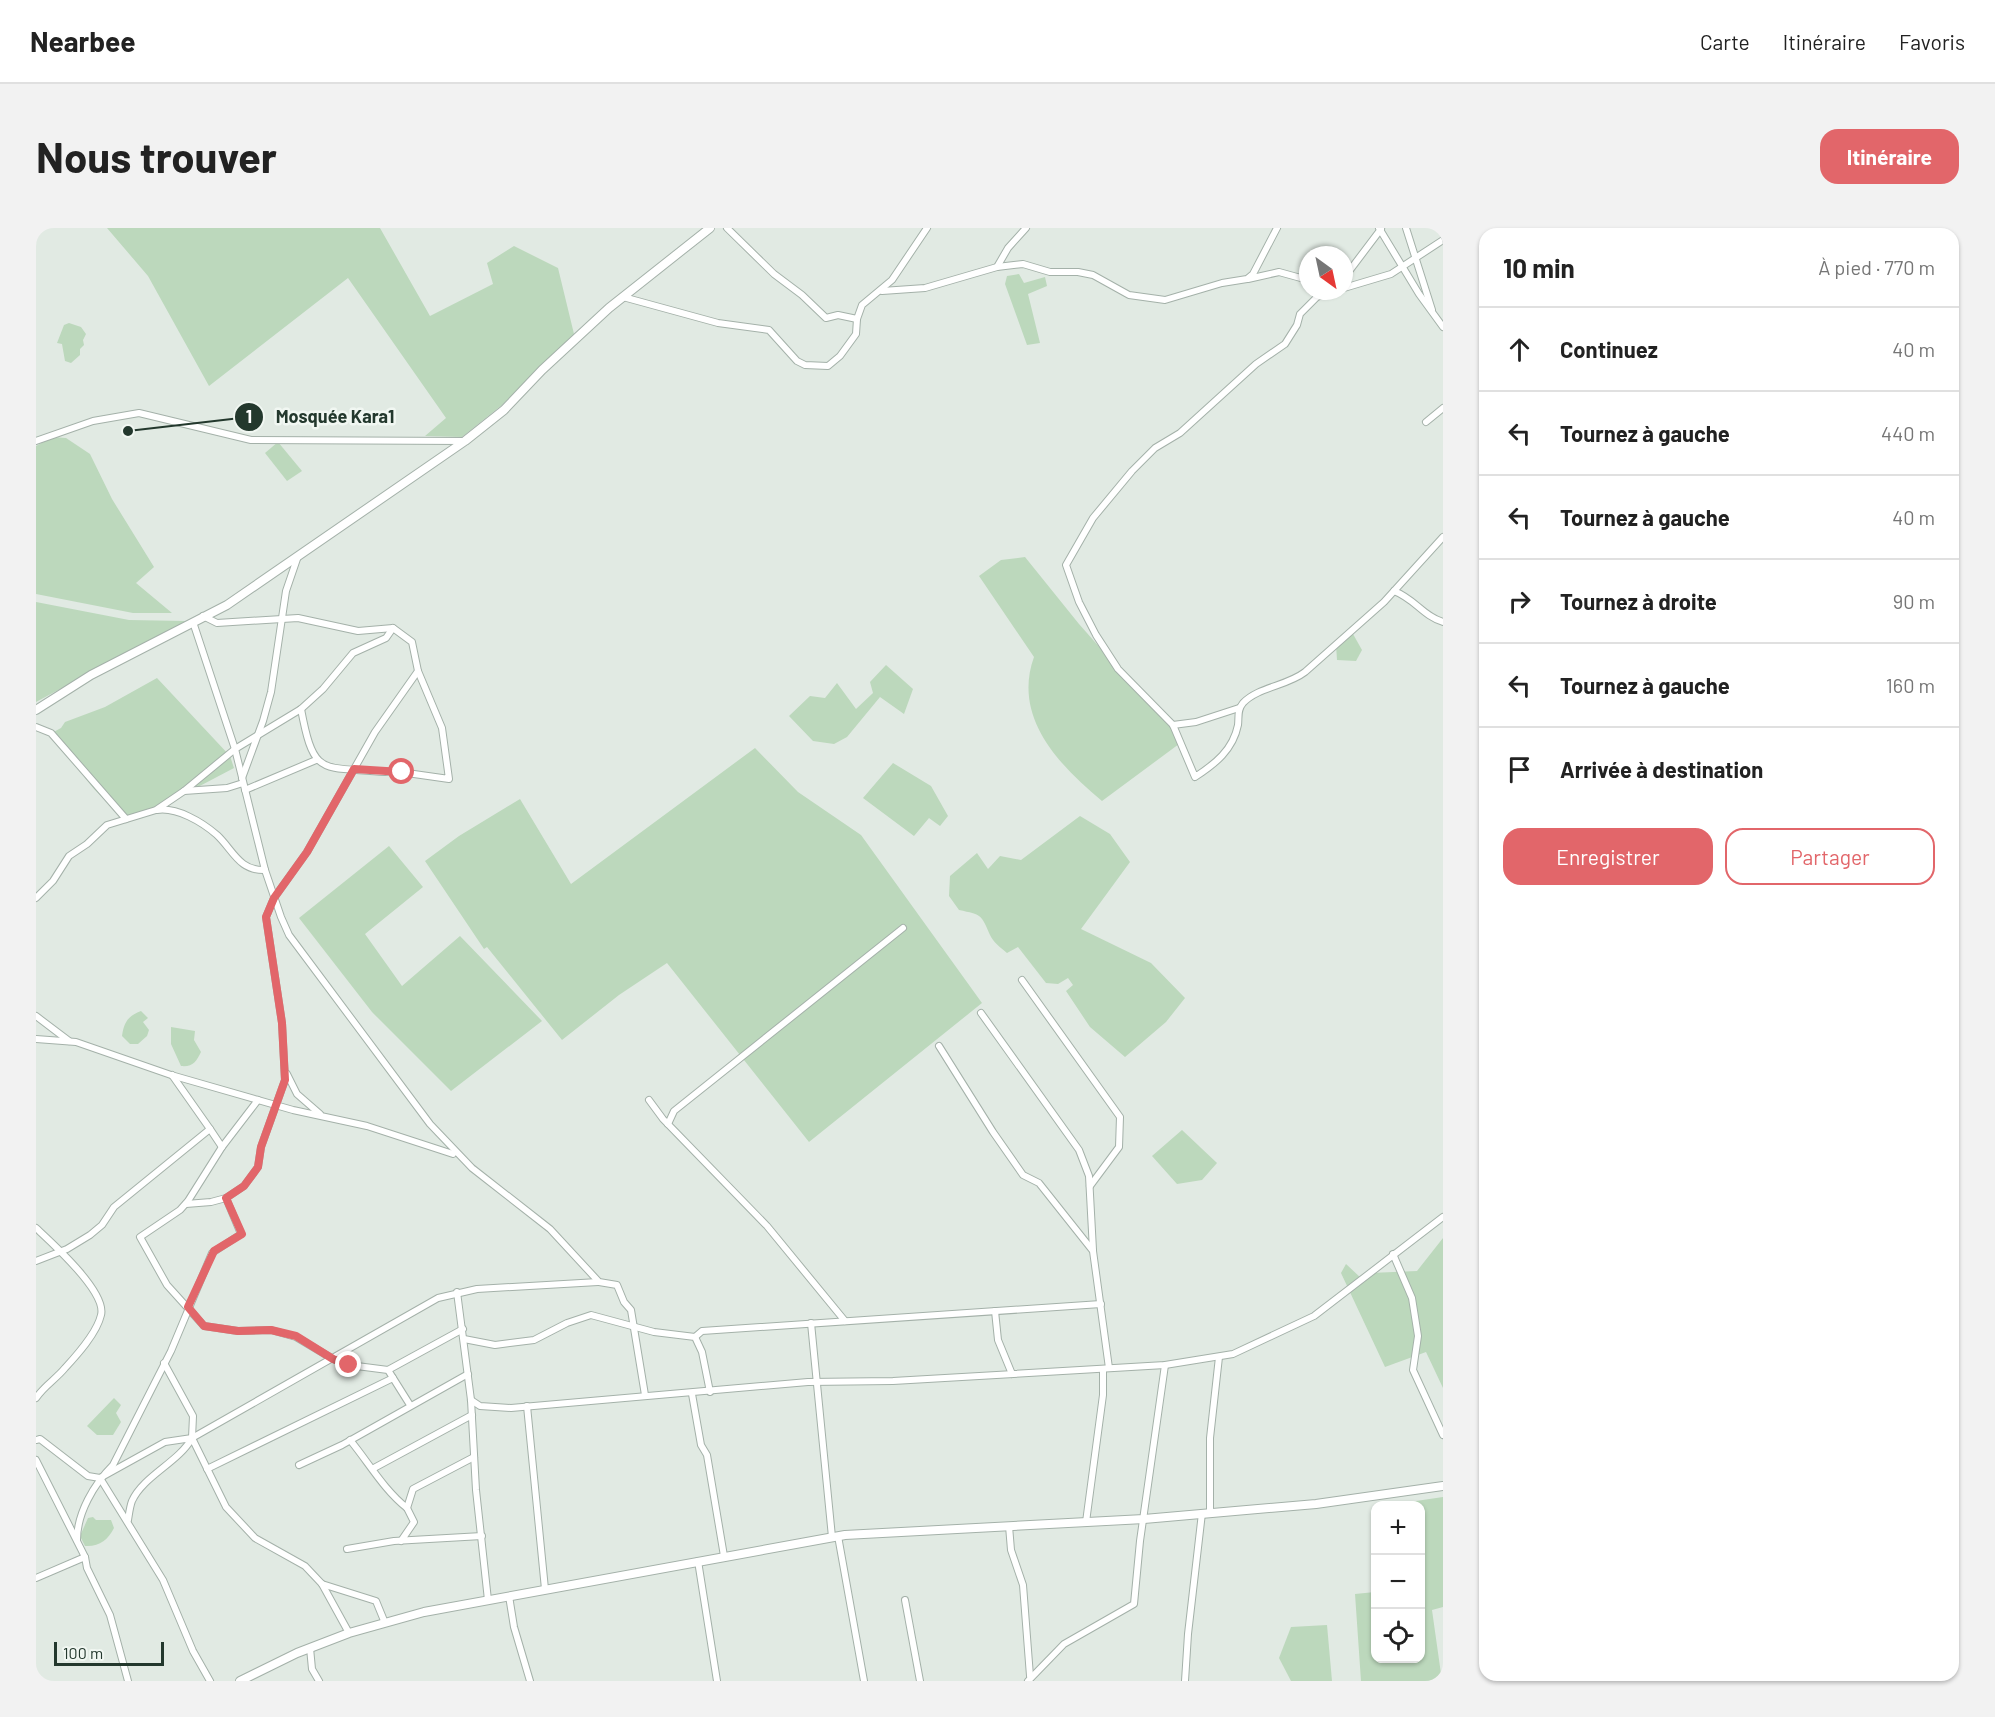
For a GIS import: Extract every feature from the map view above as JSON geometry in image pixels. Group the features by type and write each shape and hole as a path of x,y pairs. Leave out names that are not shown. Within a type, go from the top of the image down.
{"street":[{"path":"36,710 91,675 227,605 465,441 504,410 542,370 623,297 710,228"},
{"path":"727,228 774,274 802,295 826,318 838,315 857,319"},
{"path":"623,297 718,323 769,330 797,361 805,365 828,366 836,361 857,332 857,319 862,305 882,291 892,280 927,228"},
{"path":"997,267 1008,248 1026,228"},
{"path":"1247,279 1253,274 1276,228"},
{"path":"1353,266 1381,228 1403,267 1443,327"},
{"path":"1406,228 1435,318"},
{"path":"1353,286 1378,279 1403,267 1443,240"},
{"path":"882,291 925,288 997,267 1023,264 1050,272 1078,272 1093,275 1129,295 1165,300 1222,283 1279,272 1299,278"},
{"path":"1239,708 1238,724 1227,750 1215,764 1195,777 1173,725 1118,669 1079,602 1066,565 1093,518 1132,471 1155,448 1180,433 1256,364 1285,344 1306,307 1314,300"},
{"path":"1426,422 1443,408"},
{"path":"36,441 93,421 139,413 251,440 465,441"},
{"path":"1173,725 1196,722 1239,708 1250,697 1295,680 1394,591 1443,537"},
{"path":"243,784 271,692 286,591 298,555"},
{"path":"1394,591 1409,597 1428,616 1443,622"},
{"path":"203,616 217,622 230,623 282,618 317,620 358,631 393,628 412,642 418,671 442,728 449,779 402,772 326,766 316,760 301,709"},
{"path":"193,621 235,749 265,870 289,935 430,1124 457,1155 550,1229 599,1282"},
{"path":"156,810 235,749 301,709 323,689 353,653 386,638 393,628"},
{"path":"186,1204 226,1198 244,1186 258,1167 261,1147 278,1106 286,1071 280,1009 265,922 274,898 307,852 375,732 418,671"},
{"path":"36,727 51,733 126,819"},
{"path":"184,790 227,788 316,760"},
{"path":"37,895 53,881 69,856 87,844 107,825 156,810 170,809 181,813 217,835 237,861 252,869 265,870"},
{"path":"668,1124 674,1111 903,928"},
{"path":"1022,980 1120,1117 1119,1148 1089,1187"},
{"path":"981,1013 1079,1150 1089,1176 1093,1251 1101,1304 1106,1368 1086,1522"},
{"path":"36,1016 69,1041"},
{"path":"36,1039 69,1041 171,1075 278,1106 320,1114 387,1132 457,1155"},
{"path":"939,1046 1023,1175 1039,1183 1093,1251"},
{"path":"286,1071 297,1094 320,1114"},
{"path":"171,1075 222,1147"},
{"path":"258,1100 222,1147 186,1204 140,1237 167,1285 204,1326 238,1331 280,1332 296,1336 333,1359 349,1365 388,1370 463,1329"},
{"path":"650,1100 668,1124 766,1226 844,1321"},
{"path":"36,1261 61,1252 90,1235 102,1225 114,1207 210,1129"},
{"path":"77,1540 79,1519 100,1478 113,1465 164,1363 214,1251 242,1234 226,1198"},
{"path":"471,1400 489,1407 527,1406 815,1382 1165,1365 1219,1357 1233,1354 1314,1316 1443,1217"},
{"path":"36,1228 61,1252 100,1301 102,1313 98,1324 65,1368 36,1398"},
{"path":"1392,1254 1412,1298 1418,1336 1413,1370 1443,1435"},
{"path":"36,1440 40,1439 88,1476 100,1478 165,1442 192,1438 438,1298 457,1292 525,1284 599,1282 617,1285 624,1302 631,1310 645,1395"},
{"path":"457,1292 471,1400 474,1457 488,1600"},
{"path":"464,1339 495,1345 534,1340 567,1323 591,1316 654,1332 695,1337 702,1331 1101,1304"},
{"path":"995,1311 998,1340 1012,1374"},
{"path":"811,1323 815,1382 835,1537 864,1681"},
{"path":"695,1337 702,1352 710,1392"},
{"path":"1185,1681 1188,1634 1206,1512 1210,1438 1219,1357"},
{"path":"128,1520 133,1499 158,1472 187,1449 192,1438 193,1416 164,1363"},
{"path":"1030,1680 1064,1644 1134,1604 1165,1365"},
{"path":"388,1370 411,1405"},
{"path":"298,1465 350,1440 468,1374"},
{"path":"207,1469 393,1378"},
{"path":"692,1394 701,1445 707,1455 724,1556"},
{"path":"527,1406 545,1589"},
{"path":"374,1468 472,1415"},
{"path":"192,1438 226,1507 255,1538 305,1566 322,1584 349,1633"},
{"path":"350,1440 374,1468 391,1496 407,1508 414,1522 401,1541"},
{"path":"407,1508 413,1489 474,1457"},
{"path":"36,1460 77,1540 92,1579 111,1615 129,1681"},
{"path":"100,1478 163,1580 193,1651 210,1681"},
{"path":"240,1681 310,1648 349,1633 424,1612 835,1537 1144,1519 1316,1504 1443,1486"},
{"path":"1009,1526 1011,1550 1023,1585 1030,1680"},
{"path":"347,1549 401,1541 482,1536"},
{"path":"36,1578 85,1557"},
{"path":"698,1561 717,1681"},
{"path":"322,1584 376,1601 385,1623"},
{"path":"509,1596 514,1627 530,1681"},
{"path":"905,1600 920,1681"},
{"path":"310,1648 312,1669 320,1681"}],"green space":[{"path":"107,228 380,228 430,316 493,284 487,263 514,246 558,268 574,334 502,405 462,437 425,436 446,418 348,278 209,386 148,276"},
{"path":"1019,274 1024,283 1045,277 1047,286 1028,294 1040,343 1027,345 1005,284 1007,276"},
{"path":"69,323 81,327 86,334 80,355 71,363 65,361 62,344 57,343 64,325"},
{"path":"53,437 66,438 90,454 112,499 154,567 136,583 172,613 133,613 36,594 36,446"},
{"path":"278,442 302,471 287,481 265,453"},
{"path":"1025,557 1079,624 1171,728 1179,744 1102,801 1056,756 1044,739 1029,700 1029,679 1034,657 979,576 1001,560"},
{"path":"36,602 129,620 186,621 36,702"},
{"path":"1346,631 1353,634 1362,650 1356,661 1337,660 1336,645"},
{"path":"886,665 913,689 904,714 880,697 847,737 834,744 813,741 789,716 810,696 825,698 837,683 856,709 873,693 870,682"},
{"path":"157,678 230,756 234,768 156,809 123,818 94,789 50,734 61,728 65,722 105,707"},
{"path":"755,748 798,792 861,835 982,1003 809,1142 667,963 619,995 562,1040 487,947 484,949 425,861 459,836 520,799 571,884"},
{"path":"893,763 931,786 948,816 940,826 929,818 914,836 863,798"},
{"path":"1080,816 1110,834 1130,862 1081,929 1151,963 1185,998 1166,1022 1125,1057 1090,1027 1066,991 1073,985 1068,978 1058,984 1046,983 1018,947 1007,953 993,940 980,916 959,910 949,896 950,876 977,853 988,869 1000,856 1021,860"},
{"path":"389,846 423,887 365,934 402,986 460,936 542,1021 451,1091 372,1012 299,918"},
{"path":"141,1011 148,1018 143,1022 149,1030 147,1036 138,1044 130,1044 122,1036 124,1027 130,1017"},
{"path":"171,1027 195,1031 194,1040 201,1052 191,1065 181,1066 171,1044"},
{"path":"1182,1130 1217,1163 1202,1180 1177,1184 1152,1156"},
{"path":"1443,1238 1443,1388 1426,1352 1385,1367 1341,1273 1346,1264 1362,1279 1370,1273 1417,1271"},
{"path":"114,1398 121,1405 116,1413 121,1422 113,1435 97,1435 87,1426"},
{"path":"1443,1497 1443,1607 1432,1610 1442,1681 1361,1681 1355,1594 1371,1592 1371,1663 1425,1663 1425,1501 1416,1501"},
{"path":"93,1517 96,1520 111,1520 114,1528 102,1542 85,1546 80,1536 88,1518"},
{"path":"1327,1625 1332,1681 1291,1681 1279,1658 1291,1627"}],"place":[{"name":"Mosquée Kara1","path":"128,431"}],"route":[{"path":"349,1365 333,1359 296,1336 271,1330 238,1331 204,1326 188,1307 214,1251 242,1234 226,1198 244,1186 258,1167 261,1147 284,1086 286,1071 282,1023 266,917 274,898 307,852 323,819 354,769 402,772"}]}
